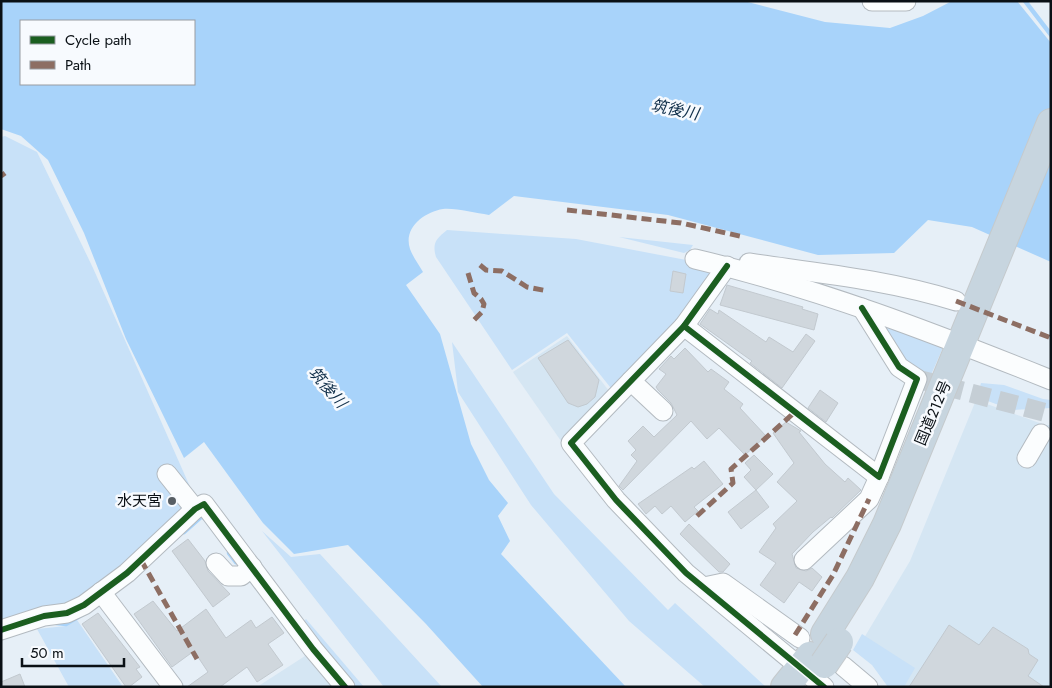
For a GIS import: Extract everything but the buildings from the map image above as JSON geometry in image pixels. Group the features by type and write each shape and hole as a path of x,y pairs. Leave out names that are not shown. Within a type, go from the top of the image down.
{"highway":[{"name":"国道212号","path":"814,665 887,524 969,347 972,315 1051,123"},
{"name":"国道212号","path":"972,315 1051,170"}],"street":[{"path":"872,1 906,1"},
{"path":"695,259 721,265 862,308 969,347 1051,380"},
{"path":"721,265 749,263 873,281 932,294 972,315"},
{"path":"721,265 684,326 567,445 616,500 686,573 814,665 868,687"},
{"path":"804,560 869,499 917,379 899,367 862,308"},
{"path":"684,326 879,477"},
{"path":"631,381 663,410"},
{"path":"1026,458 1041,434"},
{"path":"166,474 195,509"},
{"path":"1,630 44,616 67,613 84,605 126,573 195,509 204,504 313,649 345,687"},
{"path":"216,563 228,576 241,576 252,567"},
{"path":"704,587 723,583 814,665"},
{"path":"101,592 173,687"}],"shaded area":[{"path":"5,136 37,152 93,268 199,507 101,592 1,630 1,137"},
{"path":"447,230 576,239 723,267 614,392 567,333 512,370 436,257 434,248 436,242"},
{"path":"619,237 693,245 690,250 684,253"},
{"path":"871,320 945,343 931,375 903,365"},
{"path":"567,336 612,395 566,442 561,441 513,372"},
{"path":"452,342 554,494 668,610 675,603 766,687 705,687 629,621 531,505 458,392"},
{"path":"981,383 1004,385 1051,400 1051,408 1012,410 977,397"},
{"path":"976,400 1045,425 1051,425 1051,687 892,687 858,648 910,561"},
{"path":"262,531 291,557 320,554 442,687 384,687"},
{"path":"306,619 364,687 351,687 300,625"},
{"path":"77,620 123,687 69,687 37,629 66,626"},
{"path":"862,634 915,668 904,687 888,687 872,665 853,650"},
{"path":"305,656 332,687 257,687"}],"water":[{"name":"筑後川","path":"1,1 744,1 825,22 890,28 923,16 952,1 1017,1 1051,43 1051,262 972,227 928,220 894,253 818,255 668,215 514,196 489,215 443,209 422,217 412,228 409,241 411,252 423,272 406,285 440,334 471,444 489,480 508,503 498,516 510,541 501,554 626,687 483,687 426,624 348,545 294,554 263,523 204,442 184,458 126,339 84,233 48,160 21,136 1,129"}],"waterway":[{"path":"1025,1 1051,35"},
{"path":"184,532 202,516 204,518"},
{"path":"229,553 236,562"},
{"path":"56,623 66,624 83,614"}],"tunnel":[{"path":"917,379 1051,414"}],"marked path":[{"path":"1,176 5,173"},
{"path":"567,210 681,223 744,237"},
{"path":"480,265 486,270 502,271 527,287 548,291"},
{"path":"468,273 474,293 484,304 482,312 473,321"},
{"path":"956,301 1051,338"},
{"path":"697,516 733,483 731,469 796,411"},
{"path":"795,635 833,575 869,499"},
{"path":"141,560 197,659"}],"cycle path":[{"path":"727,266 684,326 571,443 616,500 686,573 824,687"},
{"path":"684,326 879,477 917,379 899,367 862,308"},
{"path":"1,630 44,616 67,613 84,605 127,573 195,509 204,504 313,649 345,687"}],"place":[{"name":"水天宮","path":"172,501"}]}
